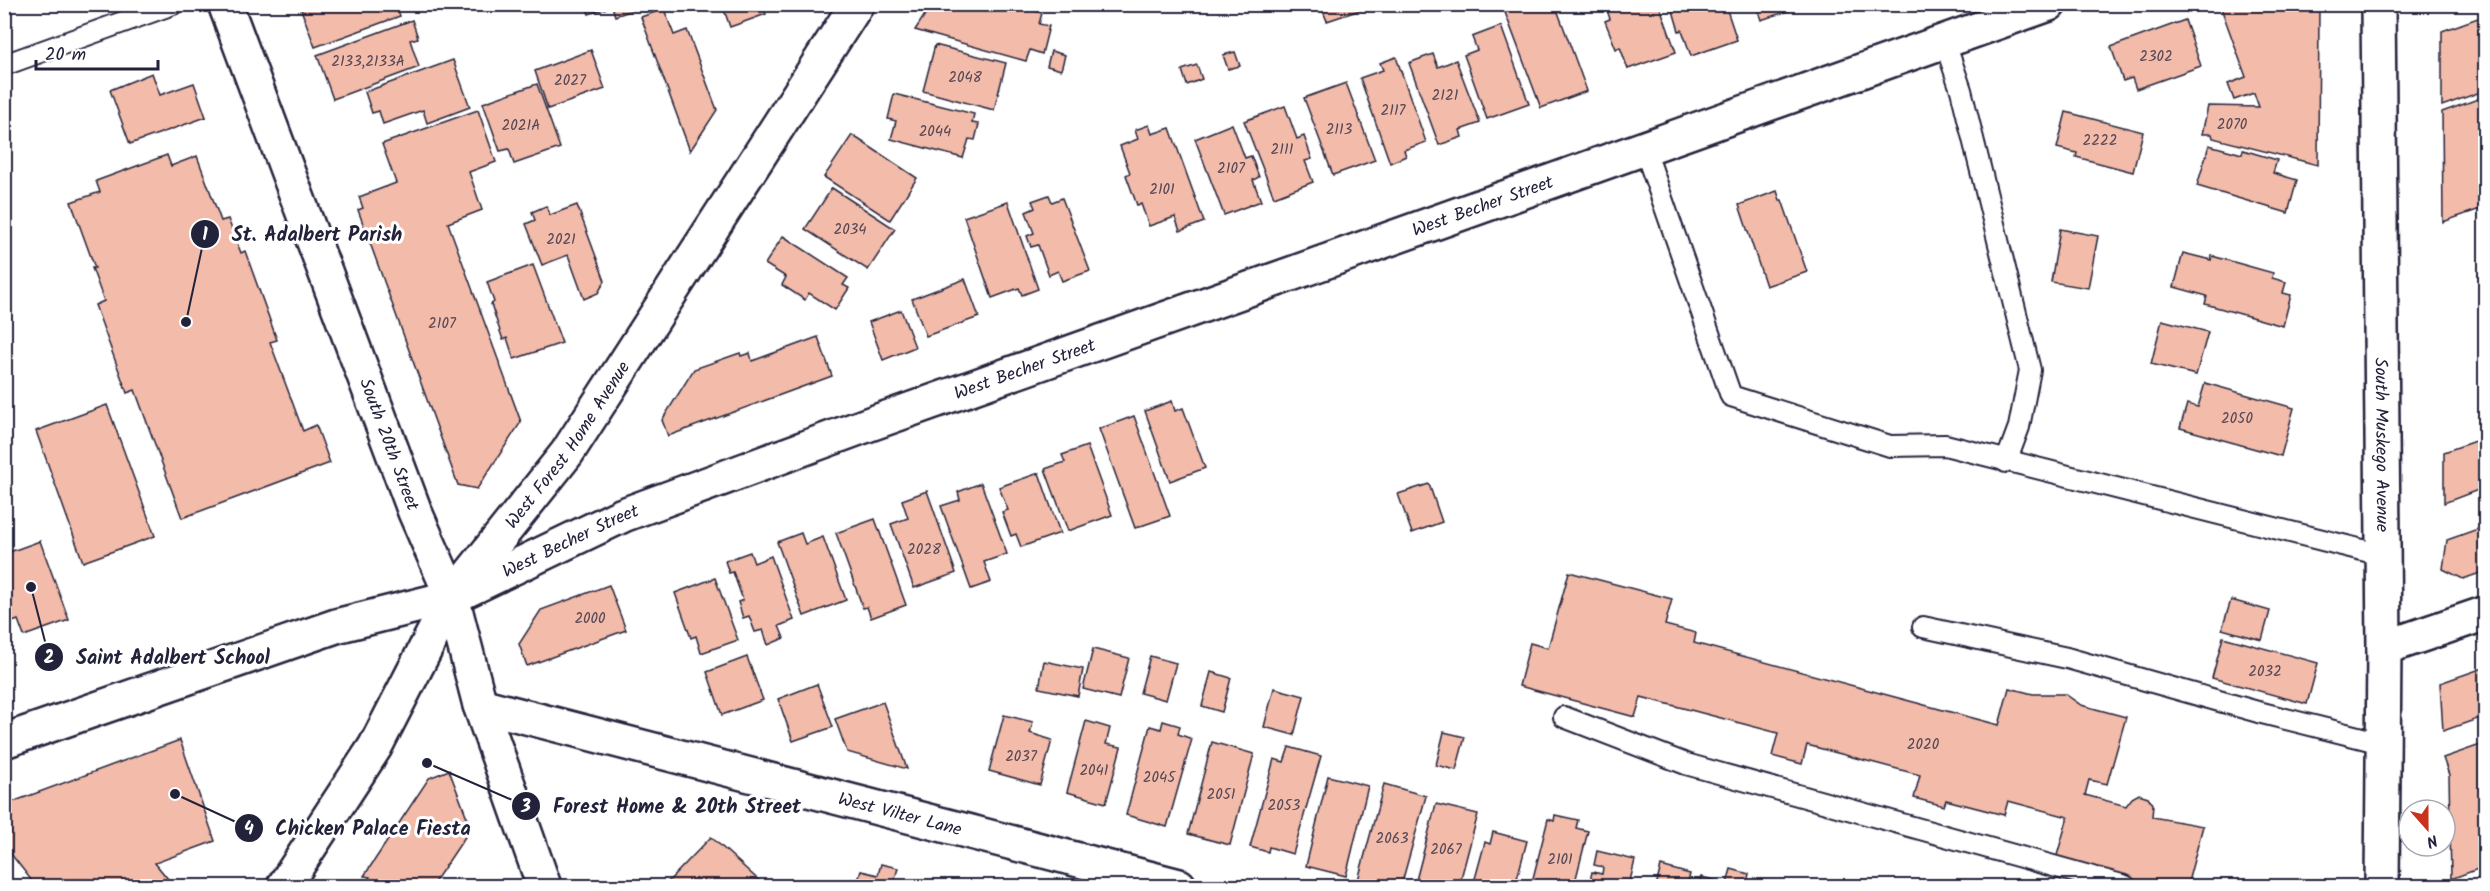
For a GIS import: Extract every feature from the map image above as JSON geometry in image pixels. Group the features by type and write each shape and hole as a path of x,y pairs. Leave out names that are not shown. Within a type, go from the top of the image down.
{"street":[{"name":"South 20th Street","path":"225,4 415,512 452,597 480,705 544,886"},
{"name":"West Forest Home Avenue","path":"284,886 375,747 452,597 567,453 857,4"},
{"name":"West Becher Street","path":"4,741 336,626 452,597 623,515 867,425 1644,147 1945,43 2049,4"},
{"name":"South Muskego Avenue","path":"2378,4 2384,648 2382,886"},
{"path":"2384,648 2486,613"},
{"name":"West Vilter Lane","path":"480,705 1179,886"}],"lane":[{"path":"4,65 173,4"},
{"path":"1945,43 1961,90 2030,370 2019,427 2006,462"},
{"path":"1644,147 1731,396 1890,446 1945,445 2382,555"},
{"path":"1923,627 2067,658 2258,712 2382,743"},
{"path":"1564,717 1686,764 2125,886"}],"building":[{"path":"299,4 396,4 400,16 315,47"},
{"path":"585,4 631,4 633,10 615,16 612,6 589,14"},
{"path":"722,4 762,4 766,14 730,27"},
{"path":"932,4 1012,4 1042,13 1039,24 1049,26 1042,54 1030,50 1026,61 915,30"},
{"path":"1320,4 1361,4 1363,9 1327,21"},
{"path":"1509,4 1555,4 1587,91 1541,108 1503,7"},
{"path":"1605,4 1659,4 1676,52 1628,69 1620,47 1616,49 1605,21 1610,19"},
{"path":"1671,4 1725,4 1737,40 1691,56 1682,30 1679,31"},
{"path":"1756,4 1806,4 1806,5 1761,20"},
{"path":"2230,4 2319,4 2318,165 2213,138 2212,134 2202,134 2208,106 2259,107 2254,93 2234,100 2228,84 2246,77 2221,8"},
{"path":"664,9 674,35 687,30 717,110 690,151 641,17"},
{"path":"2486,15 2486,90 2442,106 2442,31"},
{"path":"412,20 418,38 410,40 419,67 333,99 317,55"},
{"path":"2185,20 2201,66 2136,89 2132,78 2123,81 2111,47"},
{"path":"1501,26 1529,104 1487,119 1464,55 1477,50 1472,37"},
{"path":"935,45 1006,63 994,110 923,91"},
{"path":"591,50 605,89 548,109 535,71"},
{"path":"1051,51 1065,55 1061,70 1047,66"},
{"path":"1235,52 1240,66 1228,69 1223,55"},
{"path":"1433,54 1438,67 1456,60 1480,123 1460,130 1462,137 1439,145 1409,63"},
{"path":"1396,57 1426,142 1404,150 1406,156 1390,163 1360,78 1383,70 1380,63"},
{"path":"453,60 470,107 427,123 423,110 383,124 379,111 372,113 365,92"},
{"path":"1197,65 1202,79 1187,85 1182,70"},
{"path":"152,73 160,95 194,83 206,117 130,144 110,90"},
{"path":"1346,83 1375,160 1333,175 1304,98"},
{"path":"537,84 560,148 514,164 509,149 500,151 483,103"},
{"path":"894,94 974,114 972,123 979,124 975,140 969,139 963,158 891,139 896,121 888,119"},
{"path":"2486,96 2486,207 2443,222 2442,112"},
{"path":"1285,106 1297,139 1304,136 1312,159 1305,161 1313,182 1274,197 1244,121"},
{"path":"478,110 496,162 469,172 482,210 448,223 521,422 477,489 458,485 358,210 363,208 359,197 396,183 382,144"},
{"path":"2066,112 2143,132 2133,172 2076,157 2077,153 2057,148"},
{"path":"1232,124 1245,158 1251,156 1259,177 1253,180 1261,201 1224,215 1195,139"},
{"path":"1149,125 1152,134 1170,128 1204,222 1180,231 1175,217 1149,226 1141,204 1137,205 1126,175 1130,173 1120,146 1138,139 1135,130"},
{"path":"852,135 917,178 890,220 824,177"},
{"path":"2209,145 2242,154 2243,150 2277,160 2273,173 2297,180 2288,213 2197,186"},
{"path":"167,155 171,166 197,156 221,221 228,219 241,253 245,251 277,340 270,342 303,431 316,425 330,463 182,518 135,390 127,393 95,305 104,301 92,268 95,268 71,202 100,192 96,181"},
{"path":"832,188 895,229 868,270 805,229"},
{"path":"1777,191 1807,272 1766,286 1739,205"},
{"path":"1049,195 1052,202 1062,198 1090,271 1062,281 1058,271 1049,275 1038,245 1031,247 1027,236 1034,233 1026,212 1035,208 1032,201"},
{"path":"1008,202 1038,289 1022,295 1019,288 992,298 964,217"},
{"path":"577,205 605,281 598,293 584,299 568,255 542,265 526,224 535,220 532,212 546,206 550,215"},
{"path":"2060,229 2098,236 2088,288 2051,282"},
{"path":"783,236 848,278 843,285 849,288 835,310 809,293 805,300 782,285 786,277 765,264"},
{"path":"2183,253 2211,260 2212,256 2273,273 2272,278 2286,282 2283,293 2291,295 2283,326 2205,304 2207,296 2174,287"},
{"path":"533,265 562,343 514,359 507,338 503,340 491,304 494,302 487,282"},
{"path":"965,279 979,317 926,336 912,299"},
{"path":"901,310 915,347 883,360 869,322"},
{"path":"2162,320 2208,332 2196,375 2151,364"},
{"path":"818,337 832,376 668,436 662,420 694,369 740,353 741,356 750,353 752,361"},
{"path":"2205,383 2294,408 2281,456 2180,428 2187,404 2198,407"},
{"path":"1172,401 1175,411 1183,408 1205,468 1170,481 1145,411"},
{"path":"107,405 155,536 83,562 36,431"},
{"path":"1134,416 1170,516 1135,528 1099,429"},
{"path":"2486,437 2486,487 2444,503 2444,452"},
{"path":"1087,446 1112,515 1068,531 1045,469 1065,462 1062,455"},
{"path":"1039,473 1060,533 1021,547 1016,534 1011,536 1002,512 1008,510 999,487"},
{"path":"981,483 1007,554 984,562 991,582 971,589 941,506 960,500 958,492"},
{"path":"1429,484 1442,522 1412,533 1398,494"},
{"path":"927,491 956,573 914,588 891,524 908,518 902,500"},
{"path":"875,519 906,605 871,618 867,607 863,608 836,533"},
{"path":"2486,526 2486,571 2463,579 2443,569 2447,540"},
{"path":"801,533 805,544 823,537 846,600 804,616 777,542"},
{"path":"40,541 69,620 24,636 18,620 4,625 4,554"},
{"path":"750,552 754,563 771,556 794,620 779,626 784,638 768,645 763,630 755,632 749,616 743,618 738,602 743,600 733,572 729,573 725,561"},
{"path":"1569,572 1672,599 1665,625 1696,633 1694,643 1999,725 2009,688 2033,694 2065,694 2081,705 2126,717 2107,784 2089,780 2085,795 2126,806 2132,798 2139,794 2148,797 2153,804 2152,817 2203,826 2187,886 2159,886 2056,859 2068,817 2008,801 2004,815 1946,800 1944,806 1914,798 1920,775 1807,745 1802,764 1772,756 1778,733 1641,697 1635,717 1519,686 1530,643 1548,648"},
{"path":"715,578 738,640 701,653 696,636 691,638 675,593"},
{"path":"609,585 626,630 527,666 519,644 541,610"},
{"path":"2231,600 2270,611 2262,640 2222,629"},
{"path":"2223,637 2318,663 2307,704 2212,678"},
{"path":"1093,649 1129,658 1119,698 1083,689"},
{"path":"1150,656 1176,663 1166,700 1140,693"},
{"path":"747,657 763,700 722,715 707,672"},
{"path":"1044,661 1083,669 1078,696 1039,688"},
{"path":"2486,667 2486,716 2443,731 2440,683"},
{"path":"1211,672 1231,678 1222,712 1202,706"},
{"path":"817,684 833,727 793,741 778,699"},
{"path":"1274,688 1304,696 1294,735 1264,727"},
{"path":"883,702 907,769 847,752 835,719"},
{"path":"1004,715 1033,722 1030,733 1052,740 1040,785 989,771"},
{"path":"1086,721 1110,728 1106,744 1121,747 1106,803 1067,792"},
{"path":"1163,721 1180,726 1178,734 1192,739 1167,827 1126,815 1150,726 1161,729"},
{"path":"1444,732 1465,737 1456,770 1436,765"},
{"path":"180,740 215,841 155,863 168,879 160,886 25,886 32,881 4,845 4,805"},
{"path":"1212,742 1254,754 1230,845 1188,834"},
{"path":"2486,743 2486,866 2451,879 2451,858 2457,858 2457,798 2449,798 2449,775 2443,758"},
{"path":"1289,747 1321,756 1293,854 1269,847 1268,852 1250,847 1274,759 1284,762"},
{"path":"449,770 471,828 432,886 363,886 370,877 364,876 429,778"},
{"path":"1328,776 1368,786 1346,876 1306,866"},
{"path":"1384,784 1426,796 1401,886 1381,886 1358,880"},
{"path":"1436,804 1478,814 1459,886 1415,884"},
{"path":"1555,815 1578,820 1576,828 1588,831 1574,886 1531,886 1548,819 1554,821"},
{"path":"1493,832 1527,841 1515,886 1473,886 1485,842 1490,844"},
{"path":"711,837 765,886 664,886"},
{"path":"1597,851 1635,860 1630,881 1633,881 1632,886 1589,886 1592,872 1602,874 1603,867 1594,865"},
{"path":"881,864 898,868 893,886 856,886 861,871 878,875"},
{"path":"1661,866 1690,874 1687,886 1656,886"},
{"path":"1731,869 1749,874 1746,886 1699,886 1701,877 1727,883"}],"place":[{"name":"St. Adalbert Parish","path":"186,322"},
{"name":"Saint Adalbert School","path":"31,587"},
{"name":"Forest Home & 20th Street","path":"427,763"},
{"name":"Chicken Palace Fiesta","path":"175,794"}]}
